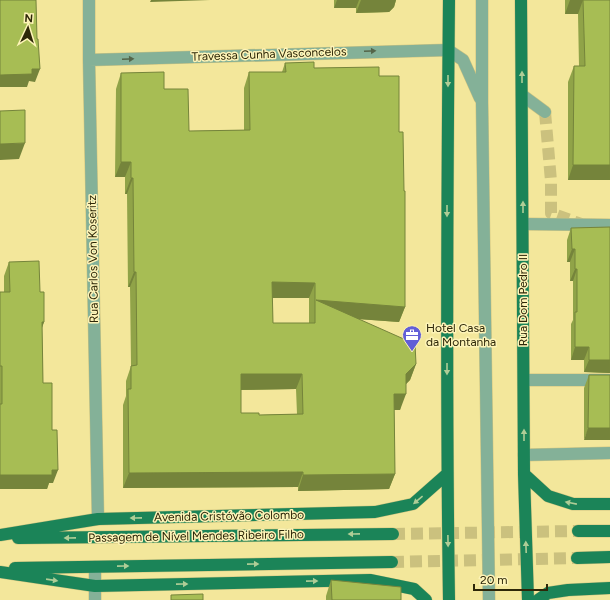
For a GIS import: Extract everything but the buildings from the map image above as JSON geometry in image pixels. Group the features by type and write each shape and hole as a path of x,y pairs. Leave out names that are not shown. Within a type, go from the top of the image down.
{"main road":[{"path":"449,0 447,280 447,474 449,600"},
{"name":"Rua Dom Pedro II","path":"521,0 524,474 528,600"},
{"name":"Avenida Cristóvão Colombo","path":"0,535 98,519 376,512 413,504 447,474"},
{"path":"524,474 548,496 573,504 610,504"},
{"path":"578,531 610,531"},
{"name":"Passagem de Nível Mendes Ribeiro Filho","path":"0,538 393,534"},
{"path":"577,558 610,557"},
{"path":"0,568 392,562"},
{"path":"0,572 95,586 370,580 414,589 426,600"},
{"path":"538,600 548,593 568,590 610,588"}],"street":[{"name":"Rua Carlos Von Koseritz","path":"89,0 98,519"},
{"path":"482,0 489,600"},
{"name":"Travessa Cunha Vasconcelos","path":"89,60 448,50"},
{"path":"448,50 463,60 482,102"},
{"path":"522,95 545,112"},
{"path":"523,224 610,225"},
{"path":"524,380 610,380"},
{"path":"524,455 610,453"},
{"path":"95,567 95,600"}],"tunnel":[{"path":"545,112 551,181 551,213 581,224"},
{"path":"393,534 578,531"},
{"path":"392,562 577,558"}],"place":[{"name":"Hotel Casa da Montanha","path":"412,352"}]}
